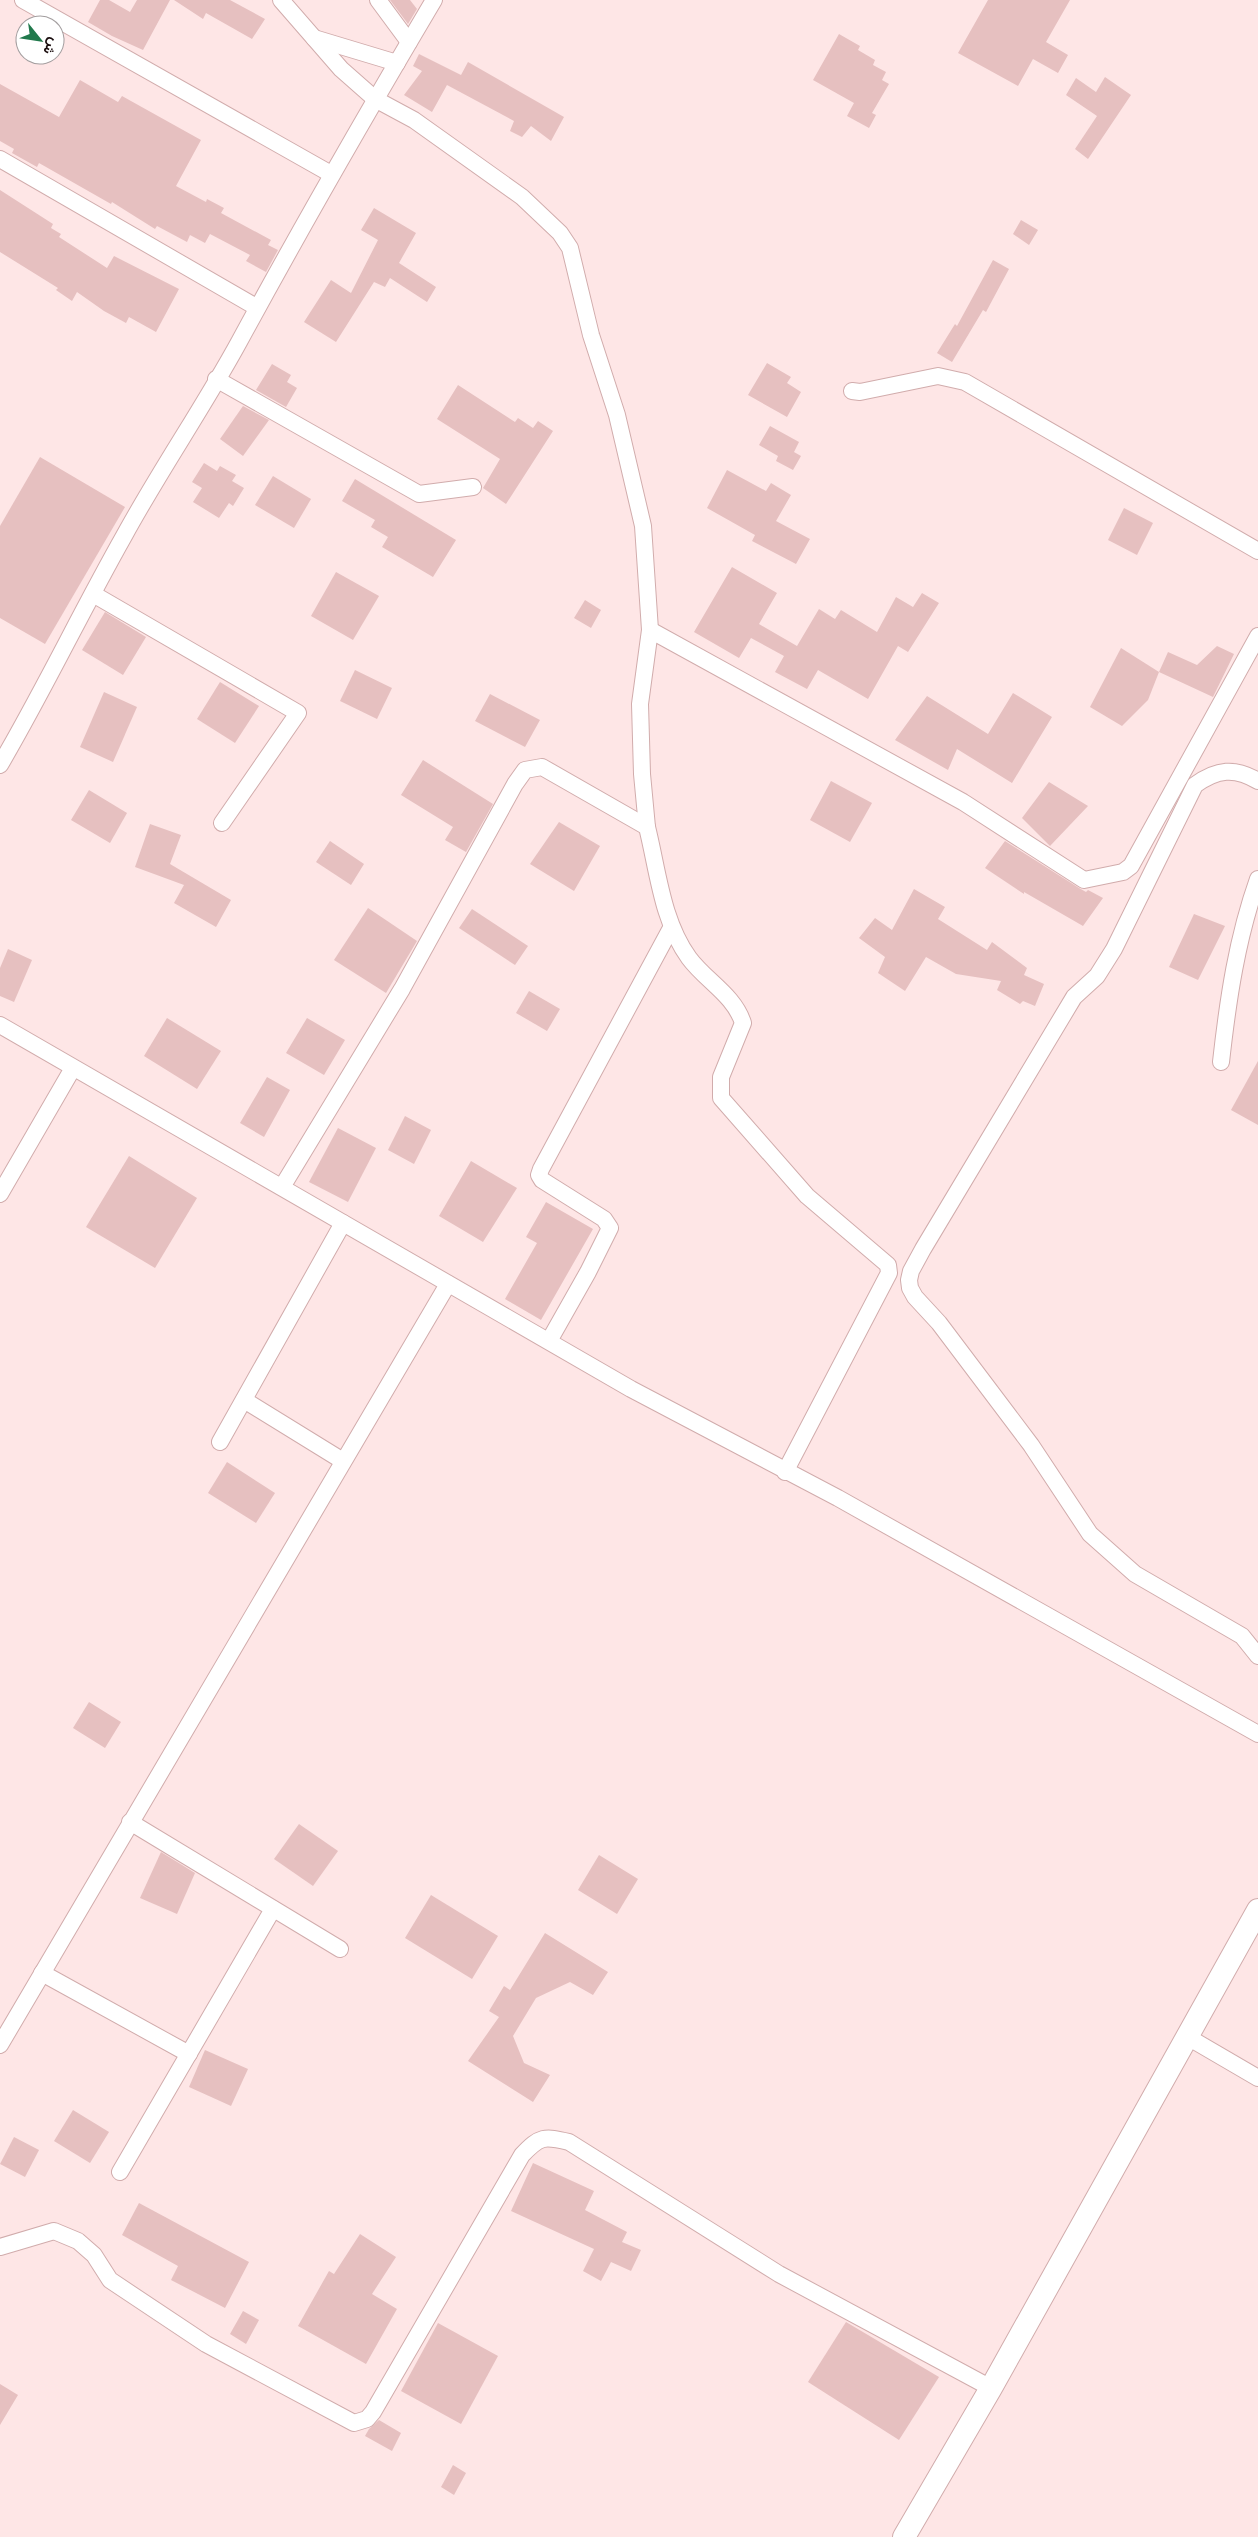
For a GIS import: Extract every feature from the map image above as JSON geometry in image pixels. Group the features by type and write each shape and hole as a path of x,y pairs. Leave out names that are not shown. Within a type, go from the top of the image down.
{"main road":[{"path":"904,2537 991,2388 1258,1910"}],"street":[{"path":"23,0 331,174"},
{"path":"281,0 341,69 375,99 414,120 522,197 560,233 570,248 591,335 617,415 643,526 650,630 640,704 642,774 647,827 671,928 690,959 738,1009 743,1023 722,1077 721,1098 751,1128 807,1196 888,1265 888,1273 785,1472"},
{"path":"378,0 409,42"},
{"path":"0,765 36,702 124,535 216,379 331,174 434,0"},
{"path":"314,38 397,63"},
{"path":"0,159 256,307"},
{"path":"852,391 860,392 938,376 965,382 1258,551"},
{"path":"216,379 419,494 473,487"},
{"path":"93,594 298,713 222,823"},
{"path":"650,630 963,802 1084,880 1123,872 1131,866 1258,636"},
{"path":"282,1187 402,989 515,784 525,770 542,767 647,827"},
{"path":"1258,781 1244,772 1228,771 1214,774 1196,786 1114,949 1097,976 1074,997 923,1249 911,1271 909,1280 910,1288 915,1297 939,1323 1031,1445 1090,1534 1135,1574 1242,1636 1258,1656"},
{"path":"1221,1062 1231,982 1246,917 1258,879"},
{"path":"549,1341 610,1228 604,1219 542,1180 539,1175 541,1168 671,928"},
{"path":"0,1025 631,1390 838,1498 1258,1734"},
{"path":"0,1194 74,1068"},
{"path":"220,1442 342,1223"},
{"path":"0,2045 448,1284"},
{"path":"244,1400 343,1461"},
{"path":"130,1822 340,1949"},
{"path":"120,2172 274,1910"},
{"path":"42,1973 189,2054"},
{"path":"1186,2036 1258,2078"},
{"path":"0,2247 54,2231 78,2241 94,2255 110,2280 155,2313 206,2344 311,2402 354,2423 362,2422 374,2412 522,2155 534,2143 544,2138 554,2139 569,2142 779,2274 991,2388"}],"building":[{"path":"100,0 109,0 130,12 137,0 170,0 143,50 112,36 88,22"},
{"path":"174,0 230,0 265,19 252,39 206,13 203,19"},
{"path":"390,0 410,0 417,9 408,24"},
{"path":"988,0 1070,0 1046,42 1068,55 1058,73 1033,59 1018,86 958,53"},
{"path":"839,34 860,46 858,50 875,60 873,65 886,72 882,80 889,84 872,113 876,115 869,128 847,116 854,103 813,80"},
{"path":"419,54 461,75 468,62 564,117 551,141 531,126 522,137 510,131 514,121 447,85 432,112 404,95 422,71 413,66"},
{"path":"1105,77 1131,95 1088,159 1075,149 1097,116 1066,95 1076,78 1096,92"},
{"path":"80,80 118,102 122,96 201,140 176,186 206,202 207,199 224,208 221,213 271,240 268,245 278,250 266,272 246,261 250,255 210,234 205,243 190,235 187,242 157,226 155,229 112,202 111,204 39,163 37,167 12,153 14,149 0,141 0,84 59,117"},
{"path":"0,190 53,224 51,228 61,234 59,237 107,268 114,256 179,289 156,332 129,317 126,323 104,311 77,292 72,301 56,290 58,288 0,252"},
{"path":"374,208 416,233 399,263 436,287 427,302 390,278 385,287 374,282 336,342 304,322 331,280 351,293 378,240 361,230"},
{"path":"1021,220 1038,230 1029,245 1013,234"},
{"path":"993,260 1009,269 986,312 983,310 952,362 937,353 955,324 957,326"},
{"path":"767,363 791,377 787,383 801,392 787,417 748,395"},
{"path":"272,364 291,375 287,382 297,388 286,407 256,390"},
{"path":"458,385 515,422 518,418 533,428 538,421 553,431 506,504 483,488 500,459 437,419"},
{"path":"243,406 269,420 243,456 220,439"},
{"path":"770,426 799,442 794,452 801,456 793,470 776,461 778,456 759,445"},
{"path":"40,457 125,507 45,644 0,618 0,526"},
{"path":"204,463 217,471 220,466 236,475 232,481 244,488 233,506 229,503 219,518 193,502 202,488 192,482"},
{"path":"727,470 766,491 771,483 791,495 776,521 810,539 796,564 752,541 755,535 707,508"},
{"path":"273,476 311,499 294,528 255,505"},
{"path":"355,479 456,540 433,577 382,547 388,537 371,527 375,520 342,501"},
{"path":"1124,508 1153,523 1137,555 1108,540"},
{"path":"732,567 777,593 759,624 797,646 819,609 835,619 841,610 877,632 896,597 913,607 922,593 939,603 908,652 898,646 868,699 818,670 807,689 775,672 784,656 751,638 739,658 694,632"},
{"path":"336,572 379,596 353,640 311,616"},
{"path":"585,600 601,610 591,628 574,618"},
{"path":"105,612 146,637 123,675 82,650"},
{"path":"1217,646 1234,654 1213,697 1159,672 1168,652 1197,665"},
{"path":"1121,648 1159,672 1148,700 1122,726 1090,707"},
{"path":"355,670 392,688 377,719 340,701"},
{"path":"220,682 259,706 235,743 197,719"},
{"path":"104,692 137,707 113,762 80,747"},
{"path":"1013,693 1052,717 1012,783 957,749 948,770 895,740 927,696 988,734"},
{"path":"490,694 540,720 525,747 475,721"},
{"path":"423,760 493,804 466,852 445,840 453,827 401,795"},
{"path":"831,781 872,803 850,842 810,820"},
{"path":"1049,782 1088,806 1050,846 1022,818"},
{"path":"89,790 127,813 110,843 71,820"},
{"path":"559,822 600,846 574,891 530,864"},
{"path":"150,824 181,835 170,864 231,900 216,927 174,903 184,885 135,867"},
{"path":"330,841 364,864 351,885 316,862"},
{"path":"1005,841 1079,888 1086,892 1088,890 1103,898 1083,926 1024,892 1024,894 985,868"},
{"path":"914,889 945,907 938,919 987,950 992,942 1027,968 1024,975 1044,984 1035,1006 1023,1001 1020,1004 997,990 1001,981 956,974 926,957 905,991 878,973 885,957 859,938 875,918 892,930"},
{"path":"368,908 417,941 386,993 334,960"},
{"path":"472,909 528,946 515,965 459,928"},
{"path":"1194,914 1225,926 1198,980 1169,967"},
{"path":"8,949 32,960 14,1002 0,996 0,968"},
{"path":"529,991 560,1009 547,1031 516,1013"},
{"path":"167,1018 221,1051 197,1089 144,1056"},
{"path":"307,1018 345,1040 324,1075 286,1053"},
{"path":"1258,1061 1258,1125 1231,1110"},
{"path":"267,1077 290,1090 264,1137 240,1123"},
{"path":"405,1116 431,1130 414,1164 388,1150"},
{"path":"338,1128 376,1148 348,1202 309,1182"},
{"path":"129,1156 197,1198 155,1268 86,1227"},
{"path":"471,1161 517,1188 483,1242 439,1216"},
{"path":"546,1202 593,1229 541,1320 505,1299 537,1243 526,1237"},
{"path":"227,1462 275,1493 256,1523 208,1493"},
{"path":"89,1702 121,1722 105,1748 73,1728"},
{"path":"299,1824 338,1851 313,1886 274,1859"},
{"path":"161,1852 195,1873 177,1914 140,1898"},
{"path":"599,1855 638,1879 617,1914 578,1890"},
{"path":"431,1895 498,1936 472,1979 405,1938"},
{"path":"545,1933 608,1972 593,1995 570,1982 536,1998 513,2036 524,2063 550,2075 533,2102 468,2061 499,2017 489,2011 504,1986 510,1990"},
{"path":"205,2050 248,2069 231,2106 189,2087"},
{"path":"73,2110 109,2132 90,2163 54,2141"},
{"path":"14,2137 39,2150 25,2177 0,2164"},
{"path":"533,2163 594,2191 585,2210 627,2232 622,2242 641,2250 631,2271 611,2262 601,2281 583,2271 594,2249 511,2211"},
{"path":"139,2203 249,2262 225,2308 171,2280 178,2266 122,2235"},
{"path":"360,2234 396,2257 372,2294 397,2309 366,2364 298,2326 329,2271 334,2274"},
{"path":"243,2311 259,2320 246,2344 230,2334"},
{"path":"846,2322 939,2377 899,2440 808,2382"},
{"path":"438,2323 498,2356 461,2424 401,2391"},
{"path":"0,2384 18,2395 0,2425"},
{"path":"379,2420 401,2433 392,2451 365,2436 369,2429"},
{"path":"453,2465 466,2473 454,2495 441,2487"}]}
